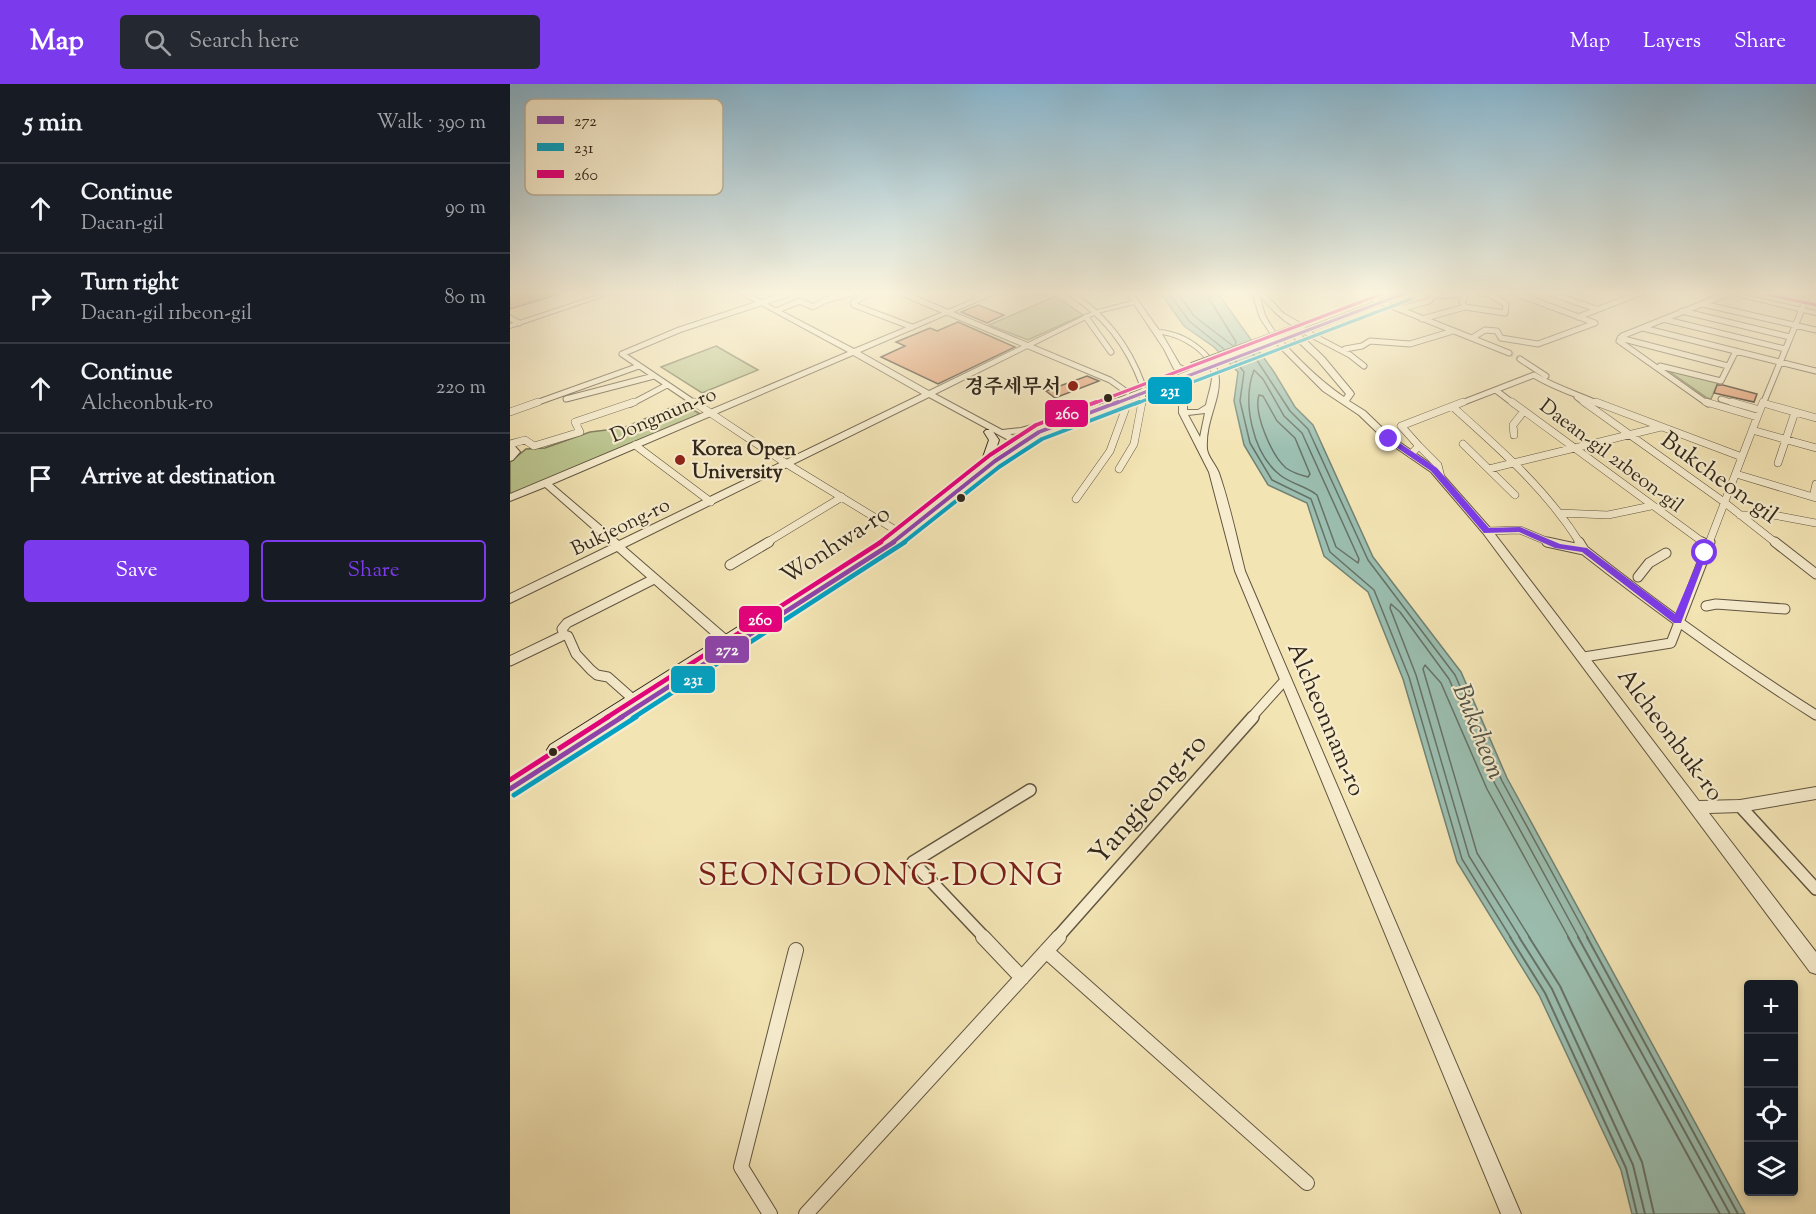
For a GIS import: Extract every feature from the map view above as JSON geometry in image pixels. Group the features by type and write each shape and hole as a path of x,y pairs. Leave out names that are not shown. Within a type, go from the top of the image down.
{"main road":[{"name":"Wonhwa-ro","path":"510,789 892,543 1016,443 1128,394 1260,345"},
{"name":"Wonhwa-ro","path":"510,778 897,531 987,460 1049,423 1128,394"},
{"path":"987,460 994,441 992,431"}],"street":[{"path":"644,345 622,354 787,464 897,531"},
{"path":"840,345 1016,443"},
{"name":"Dongmun-ro","path":"510,498 871,345"},
{"path":"1028,345 1110,380 1128,394 1118,438 1106,461 1076,499"},
{"name":"Bukjeong-ro","path":"511,596 618,548 1028,345"},
{"path":"1106,345 1111,352"},
{"path":"1119,469 1134,444 1142,417 1143,388 1129,349 1125,345"},
{"path":"1164,345 1183,373 1183,413 1200,412 1210,406"},
{"path":"1192,345 1214,366 1217,382 1210,406 1203,449"},
{"path":"1282,345 1330,392 1347,394"},
{"name":"Alcheonbuk-ro","path":"1311,345 1347,394 1371,421 1396,444 1414,449"},
{"path":"1332,345 1345,349 1364,366"},
{"path":"1345,349 1364,345"},
{"path":"1489,345 1509,353"},
{"path":"1626,345 1709,404 1799,413 1816,418"},
{"path":"1646,345 1728,366"},
{"path":"1711,345 1816,371"},
{"path":"1767,345 1785,349"},
{"path":"1584,657 1671,643 1677,620 1787,345"},
{"path":"1653,364 1721,381 1736,351"},
{"name":"Bukcheon-gil","path":"1520,359 1724,502 1816,574"},
{"path":"510,414 639,366"},
{"path":"1396,444 1409,442 1409,434 1401,426 1534,375 1557,388 1565,389 1742,457"},
{"path":"543,402 606,387 630,384 654,376"},
{"path":"510,458 515,452 510,445 525,440 534,446 580,432 574,422 628,405 667,385"},
{"name":"Daean-gil 21beon-gil","path":"1497,391 1708,546"},
{"path":"1721,399 1760,410"},
{"path":"1778,463 1786,440 1805,405"},
{"path":"1453,407 1518,464 1560,513 1584,550 1772,689 1816,715"},
{"path":"1514,435 1513,425 1524,411"},
{"name":"Alcheonnam-ro","path":"1183,413 1203,449 1219,486 1240,571 1511,1214"},
{"path":"992,431 1014,432 1049,423"},
{"name":"Bukcheon-gil","path":"1629,436 1662,427"},
{"path":"1752,429 1816,448"},
{"name":"Alcheonbuk-ro","path":"1409,434 1414,449 1487,531 1816,966"},
{"path":"1489,469 1629,436"},
{"path":"1463,444 1515,495"},
{"path":"635,445 711,502"},
{"path":"1736,474 1814,498 1816,484"},
{"path":"546,483 726,641"},
{"path":"730,565 842,497"},
{"path":"1560,513 1615,514 1651,506"},
{"path":"1740,515 1773,515 1816,523"},
{"path":"1487,531 1520,530 1558,546 1584,550"},
{"path":"1638,577 1648,563 1666,553"},
{"path":"634,699 608,677 597,675 591,670 576,654 568,636 564,635 562,629 567,623 654,579"},
{"path":"1706,606 1716,604 1785,609"},
{"path":"510,661 564,635"},
{"name":"Yangjeong-ro","path":"806,1214 1022,978 1286,679"},
{"path":"1022,978 913,862 1030,790"},
{"path":"1696,807 1740,806 1816,793"},
{"path":"1740,806 1816,889"},
{"path":"770,1214 741,1167 796,950"},
{"path":"1046,951 1307,1182"}],"green space":[{"path":"716,346 758,370 702,393 661,367"},
{"path":"1660,365 1718,383 1711,399 1707,398"},
{"path":"682,403 700,414 510,495 510,462 526,449 545,448 590,432 623,428"}],"water":[{"name":"Bukcheon","path":"1211,345 1255,345 1295,407 1313,425 1373,557 1461,672 1507,778 1745,1214 1632,1214 1621,1170 1539,995 1457,862 1403,679 1368,592 1324,556 1307,503 1268,485 1244,445 1234,401 1238,372"}],"building":[{"path":"902,345 1010,345 1015,347 938,384 881,357 905,346"},
{"name":"경주세무서","path":"1087,376 1099,381 1055,398 1046,391"},
{"path":"1717,385 1757,394 1754,402 1714,393"}],"tunnel":[{"path":"1509,353 1520,359"}],"transit line":[{"name":"260","path":"510,780 888,537 990,455 1036,425 1248,345"},
{"name":"272","path":"510,789 892,543 995,461 1039,432 1269,345"},
{"name":"231","path":"514,795 896,549 999,467 1042,439 1290,345"}],"place":[{"name":"경주세무서","path":"1073,386"},
{"name":"Korea Open University","path":"680,460"}],"district":[{"name":"SEONGDONG-DONG","path":"881,873"}],"route":[{"path":"1389,439 1434,470 1487,531 1520,530 1558,546 1584,550 1677,620 1705,553"}]}
